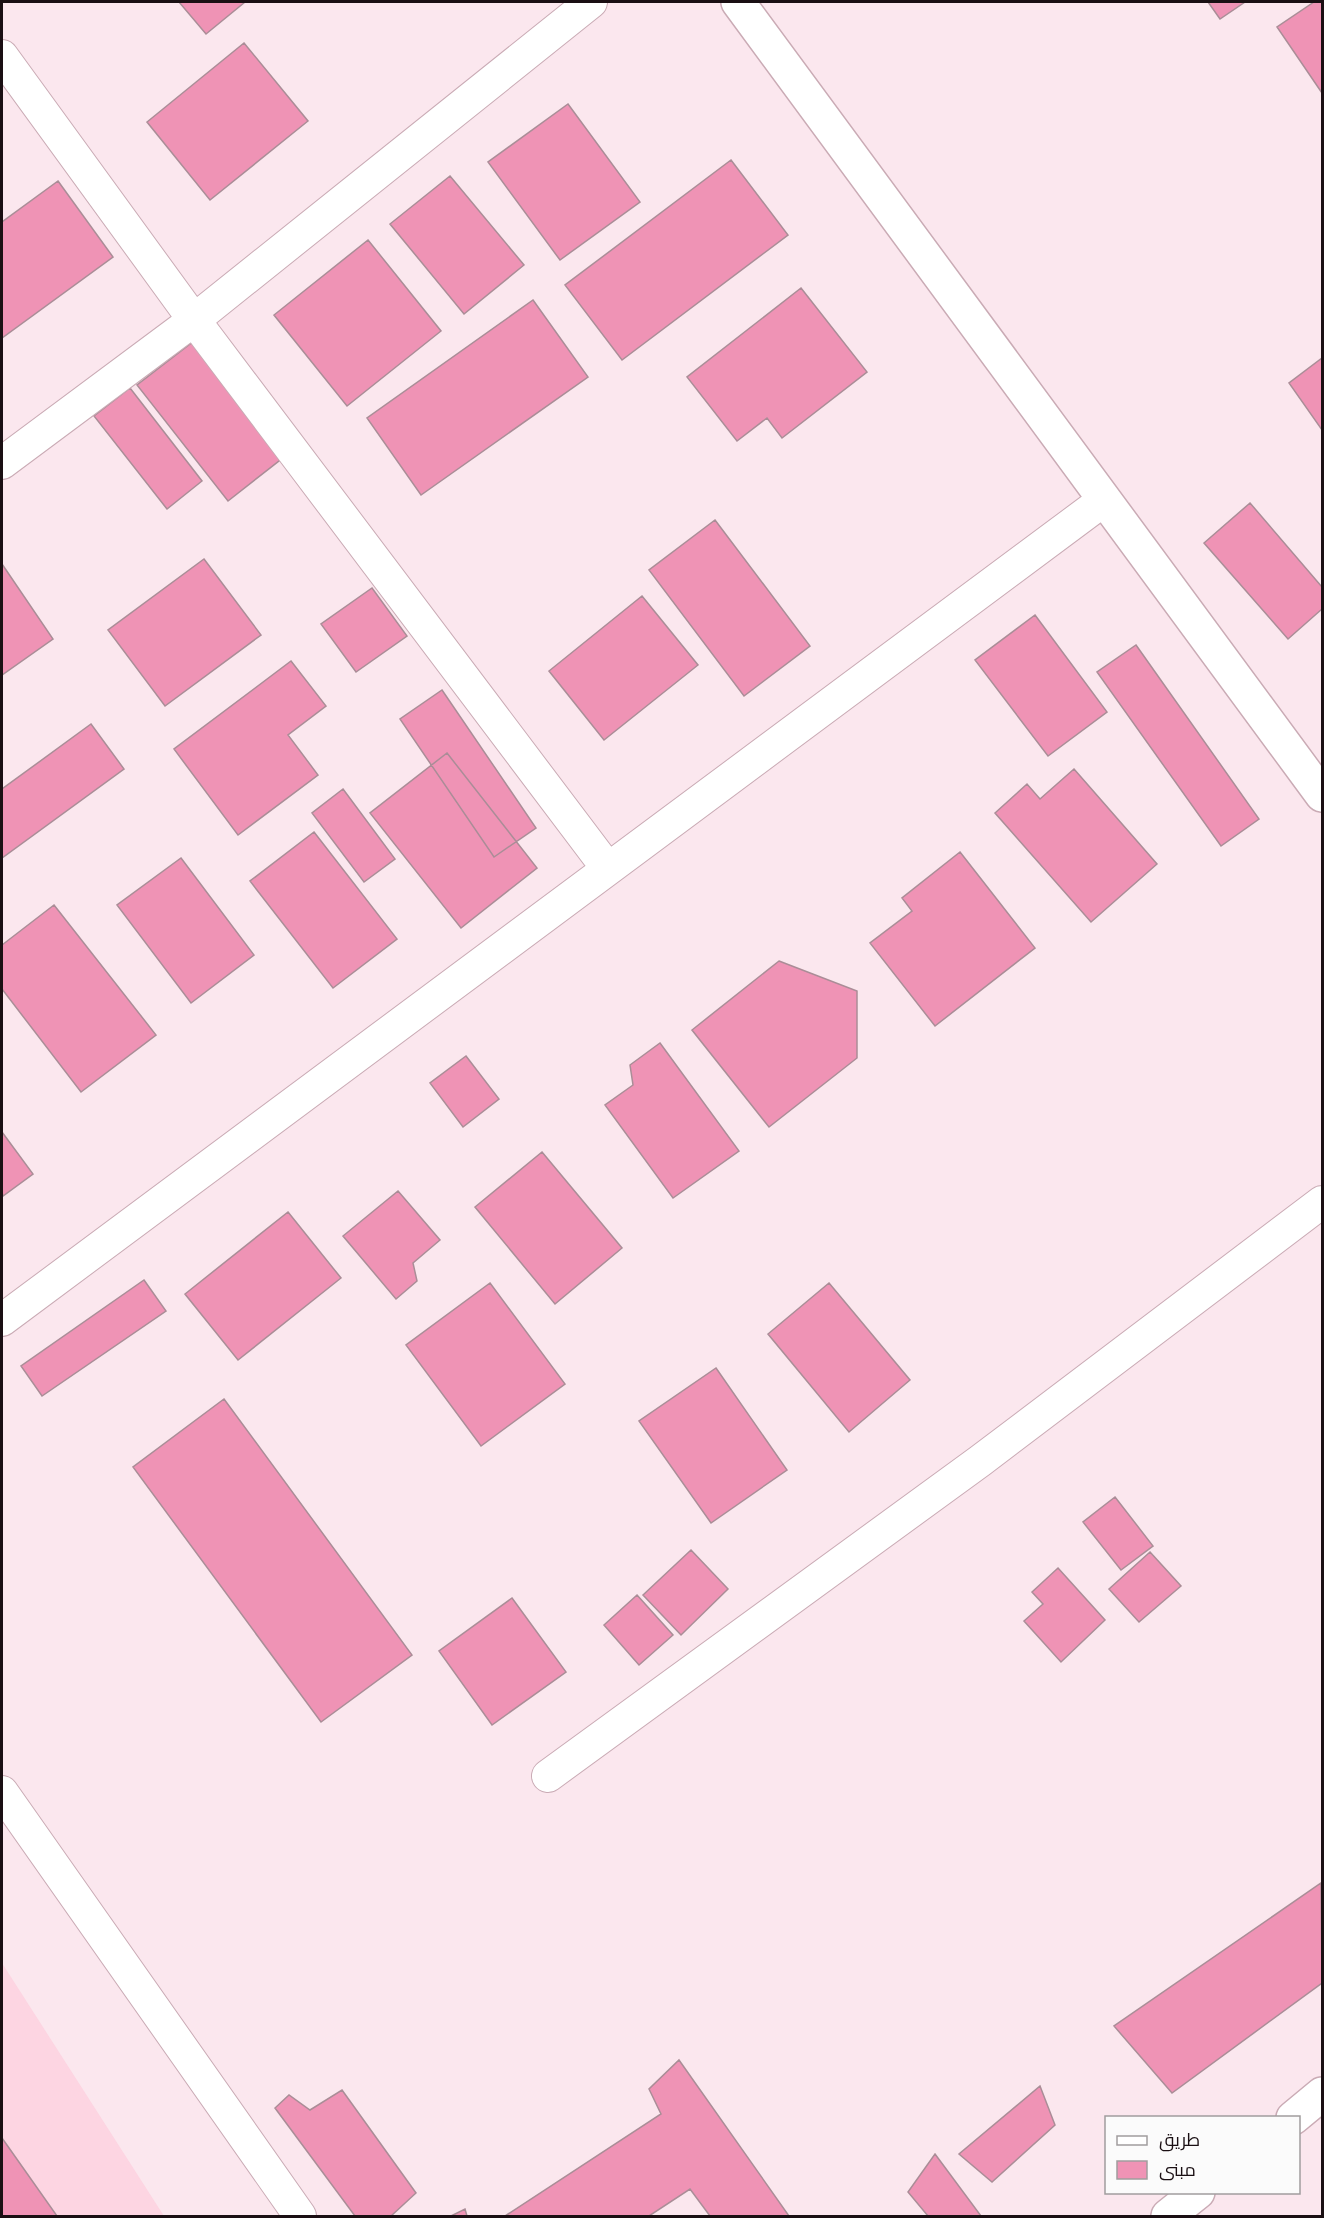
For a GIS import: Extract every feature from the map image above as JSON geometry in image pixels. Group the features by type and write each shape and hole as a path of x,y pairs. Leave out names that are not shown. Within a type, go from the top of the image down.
{"street":[{"path":"2,463 194,320 591,2"},
{"path":"738,2 1323,795"},
{"path":"2,56 194,320 608,869"},
{"path":"2,1320 1104,500"},
{"path":"549,1776 980,1461 1323,1203"},
{"path":"2,1792 300,2217"},
{"path":"1296,2116 1323,2094"},
{"path":"1168,2217 1197,2194"}],"shaded area":[{"path":"2,1963 164,2216 2,2216"}],"building":[{"path":"179,2 245,2 206,34"},
{"path":"1208,2 1245,2 1220,19"},
{"path":"1314,2 1322,2 1322,93 1277,27"},
{"path":"244,43 308,121 210,200 147,122"},
{"path":"568,104 640,202 560,260 488,162"},
{"path":"731,160 788,235 622,360 565,285"},
{"path":"450,176 524,265 464,314 390,224"},
{"path":"58,181 113,257 2,338 2,222"},
{"path":"368,240 441,331 347,406 274,315"},
{"path":"801,288 867,372 782,438 767,418 737,441 687,377"},
{"path":"533,300 588,377 421,495 367,418"},
{"path":"194,341 284,457 228,501 137,385"},
{"path":"1322,358 1322,430 1289,383"},
{"path":"130,388 202,481 167,509 94,416"},
{"path":"1250,503 1322,587 1322,609 1288,639 1204,543"},
{"path":"715,520 810,646 744,696 649,570"},
{"path":"204,559 261,635 165,706 108,630"},
{"path":"2,564 53,639 2,675"},
{"path":"372,588 407,636 356,672 321,624"},
{"path":"642,596 698,665 604,740 549,671"},
{"path":"1035,615 1107,712 1048,756 975,660"},
{"path":"1136,645 1259,819 1221,846 1097,672"},
{"path":"291,661 326,706 288,735 318,775 238,835 174,749"},
{"path":"442,690 536,828 494,857 400,719"},
{"path":"91,724 124,769 2,858 2,789"},
{"path":"447,753 537,868 461,928 370,813"},
{"path":"1074,769 1157,864 1091,922 995,813 1027,784 1040,799"},
{"path":"343,789 395,859 364,882 312,813"},
{"path":"314,832 397,939 333,988 250,881"},
{"path":"960,852 1035,948 935,1026 870,943 912,911 902,898"},
{"path":"181,858 254,955 191,1003 117,905"},
{"path":"54,905 156,1035 81,1092 2,989 2,945"},
{"path":"779,961 857,991 857,1058 769,1127 692,1030"},
{"path":"660,1043 739,1151 673,1198 605,1105 633,1085 630,1065"},
{"path":"466,1056 499,1099 463,1127 430,1083"},
{"path":"2,1132 33,1174 3,1196 2,1193"},
{"path":"542,1152 622,1248 555,1304 475,1207"},
{"path":"398,1191 440,1240 413,1263 417,1281 396,1299 343,1236"},
{"path":"288,1212 341,1278 238,1360 185,1294"},
{"path":"144,1280 166,1311 42,1396 21,1366"},
{"path":"490,1283 565,1384 481,1446 406,1345"},
{"path":"829,1283 910,1380 849,1432 768,1334"},
{"path":"716,1368 787,1470 711,1523 639,1421"},
{"path":"224,1399 412,1655 321,1722 133,1467"},
{"path":"1115,1497 1153,1546 1121,1570 1083,1522"},
{"path":"691,1550 728,1589 681,1635 643,1595"},
{"path":"1150,1552 1181,1586 1139,1622 1109,1589"},
{"path":"1058,1568 1105,1620 1061,1662 1024,1621 1043,1604 1032,1592"},
{"path":"637,1595 673,1635 639,1665 604,1625"},
{"path":"512,1598 566,1672 492,1725 439,1651"},
{"path":"1321,1883 1322,1983 1172,2093 1114,2026"},
{"path":"679,2060 789,2216 710,2216 690,2189 649,2216 505,2216 661,2114 649,2089"},
{"path":"1040,2086 1055,2125 992,2182 959,2154"},
{"path":"342,2090 416,2193 391,2216 355,2216 275,2108 289,2095 310,2110"},
{"path":"2,2138 57,2216 2,2216"},
{"path":"935,2154 981,2216 928,2216 908,2192"},
{"path":"465,2209 467,2216 451,2216"}]}
